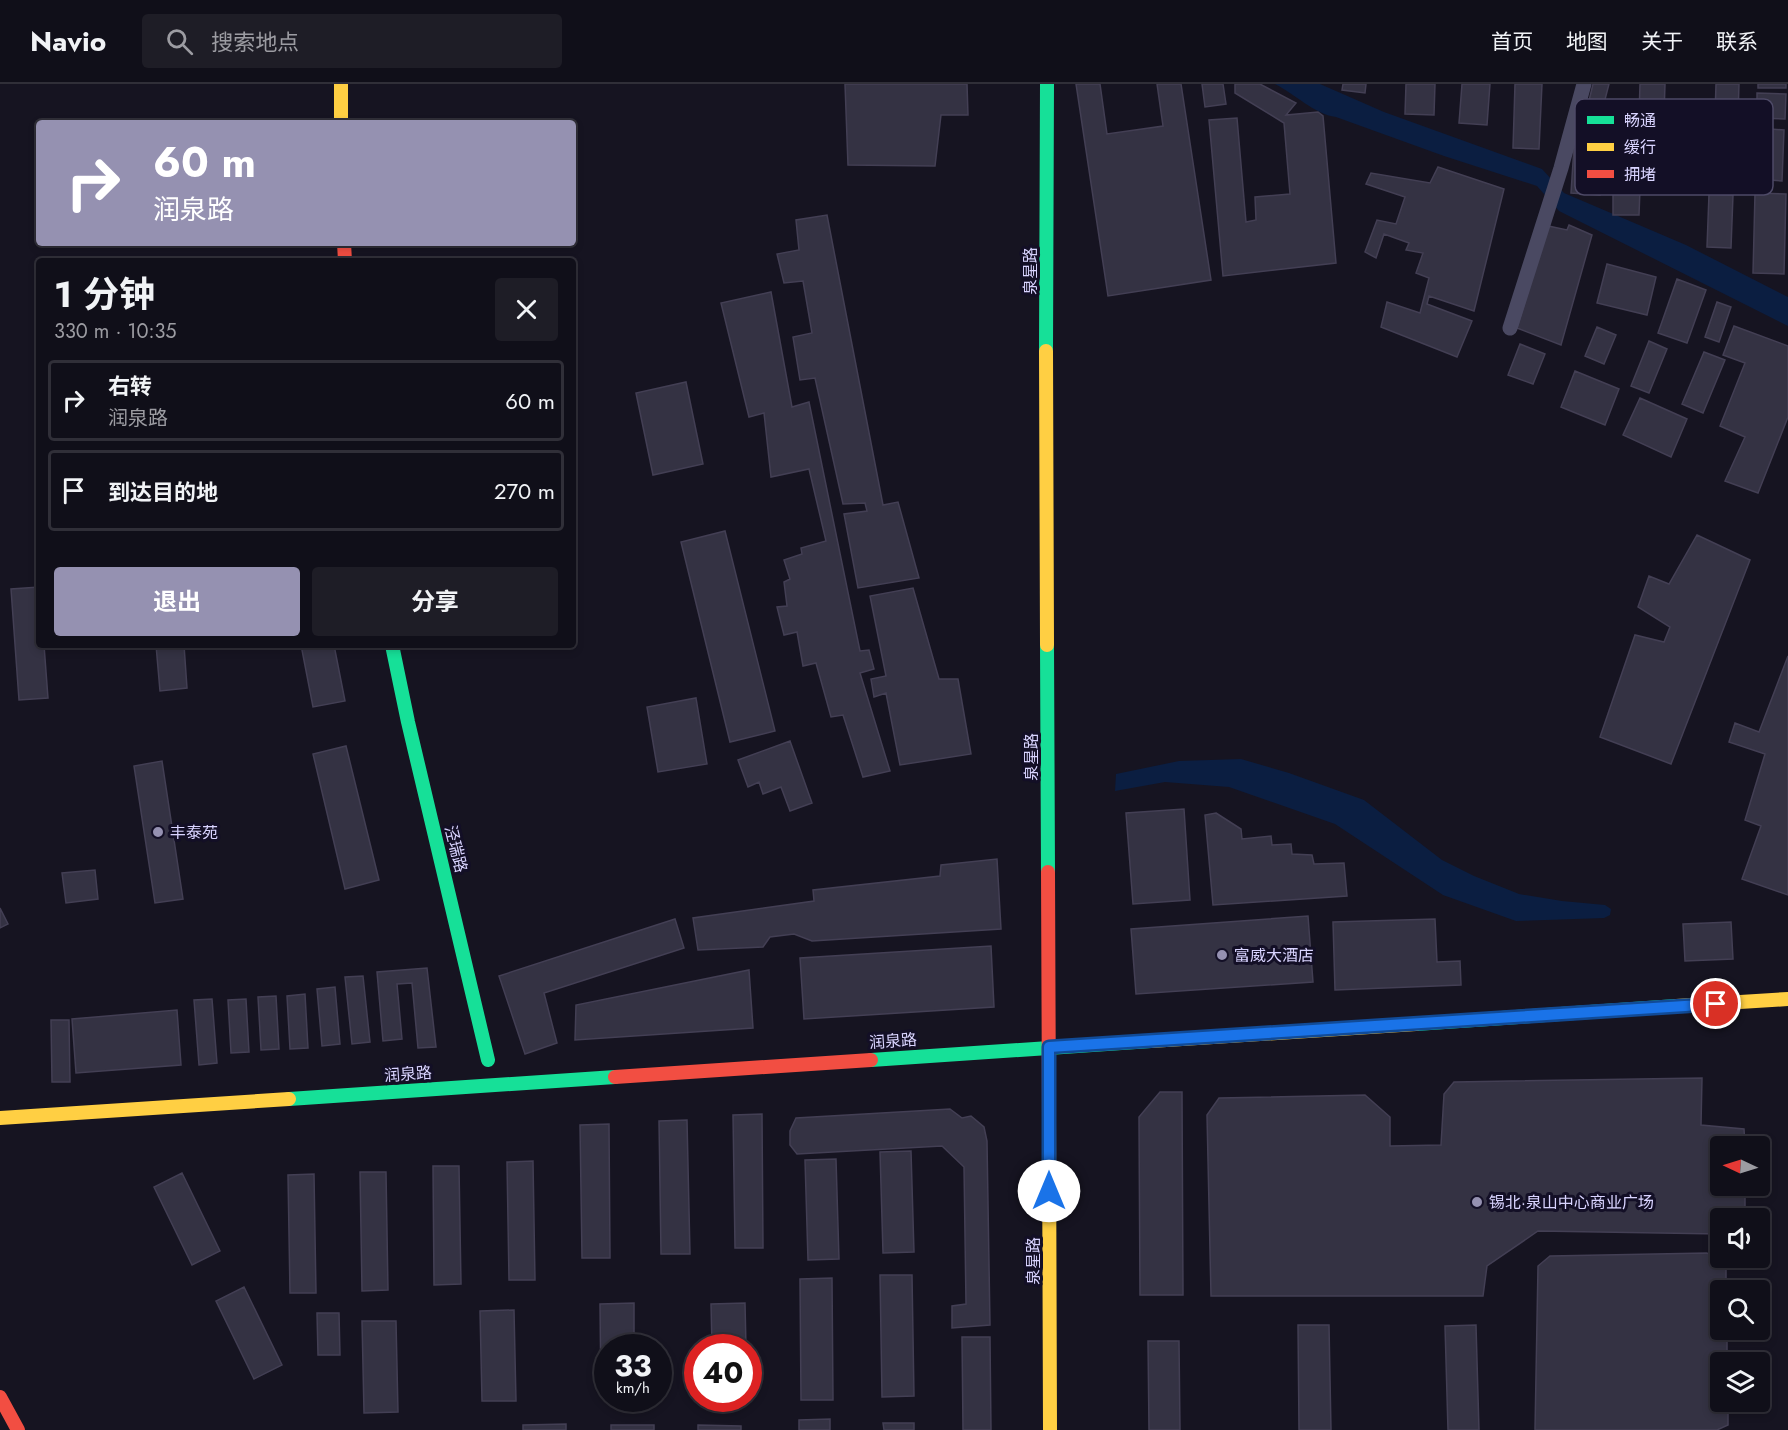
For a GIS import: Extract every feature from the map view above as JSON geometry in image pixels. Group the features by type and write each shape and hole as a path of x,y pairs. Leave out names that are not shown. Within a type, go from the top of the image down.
{"street":[{"path":"341,84 341,120"},
{"name":"泉星路","path":"1047,84 1050,1430"},
{"path":"1580,99 1584,84"},
{"path":"1510,328 1575,117"},
{"name":"泾瑞路","path":"393,648 488,1060"},
{"name":"润泉路","path":"0,1118 1788,999"},
{"path":"0,1397 18,1430"}],"water":[{"path":"1275,84 1320,84 1384,112 1542,169 1564,193 1686,245 1788,297 1788,326 1559,211 1537,186 1320,112"},
{"path":"1241,759 1289,773 1364,800 1442,860 1474,876 1519,894 1605,905 1611,909 1610,915 1604,918 1516,921 1443,895 1335,824 1229,787 1165,782 1115,791 1116,774 1179,761"}],"building":[{"path":"845,84 967,84 968,115 941,115 935,166 848,165"},
{"path":"1076,84 1100,84 1107,134 1163,126 1157,84 1181,84 1211,280 1108,296"},
{"path":"1202,84 1223,84 1226,104 1205,107"},
{"path":"1235,84 1260,84 1296,103 1286,115 1318,112 1323,116 1336,263 1223,276 1209,120 1237,118 1246,222 1256,220 1255,197 1290,194 1284,123 1235,93"},
{"path":"1343,84 1366,84 1365,93 1342,90"},
{"path":"1406,84 1435,84 1434,115 1405,114"},
{"path":"1462,84 1490,84 1487,125 1459,123"},
{"path":"1515,84 1542,84 1539,149 1513,148"},
{"path":"1593,84 1609,84 1605,99 1589,99"},
{"path":"1640,84 1665,84 1665,99 1640,99"},
{"path":"1716,84 1739,84 1739,99 1716,99"},
{"path":"1758,84 1786,84 1786,88 1758,88"},
{"path":"1757,93 1786,94 1785,119 1773,119 1773,99 1757,99"},
{"path":"1773,129 1784,130 1782,181 1773,180"},
{"path":"1574,147 1575,147 1575,193 1571,193"},
{"path":"1438,167 1504,189 1474,311 1429,296 1427,304 1472,321 1457,357 1381,327 1387,302 1420,313 1429,278 1416,273 1423,253 1406,250 1409,243 1384,234 1376,258 1365,252 1377,220 1396,224 1405,197 1366,184 1371,173 1430,183"},
{"path":"1786,194 1784,274 1753,273 1755,195"},
{"path":"1613,195 1640,195 1639,215 1613,215"},
{"path":"1709,195 1733,195 1731,248 1707,247"},
{"path":"827,215 883,505 898,502 919,578 858,588 844,514 867,511 865,503 843,504 815,378 800,380 793,337 812,333 803,281 784,283 777,254 799,250 796,220"},
{"path":"1569,225 1592,235 1561,345 1517,328 1548,226 1567,230"},
{"path":"1607,264 1656,277 1647,315 1597,303"},
{"path":"1677,279 1706,290 1687,343 1658,333"},
{"path":"771,292 792,407 809,402 860,651 869,650 874,669 860,673 890,771 863,777 843,715 831,717 816,663 803,666 797,632 784,635 777,607 787,606 784,582 790,579 784,560 802,554 801,548 826,541 809,469 771,477 764,413 749,417 721,303"},
{"path":"1717,302 1731,307 1719,342 1705,337"},
{"path":"1734,326 1788,346 1788,417 1758,493 1725,481 1745,437 1720,426 1745,363 1723,355"},
{"path":"1597,327 1616,335 1604,364 1585,356"},
{"path":"1649,341 1667,349 1649,393 1631,386"},
{"path":"1520,344 1545,354 1533,384 1508,375"},
{"path":"1704,352 1725,360 1703,413 1682,404"},
{"path":"1575,371 1619,389 1605,425 1561,407"},
{"path":"686,382 703,464 653,475 636,393"},
{"path":"1640,398 1687,419 1671,457 1623,435"},
{"path":"725,531 775,731 730,742 681,542"},
{"path":"1697,535 1750,560 1671,764 1600,737 1635,635 1664,642 1670,627 1638,607 1649,576 1669,584"},
{"path":"36,587 36,648 44,648 48,698 19,700 11,589"},
{"path":"913,588 939,679 958,679 971,754 900,765 886,693 874,697 871,679 886,676 870,596"},
{"path":"156,648 184,648 187,688 160,691"},
{"path":"302,648 335,648 345,701 313,707"},
{"path":"1788,656 1788,895 1742,879 1761,826 1745,820 1765,754 1729,742 1735,723 1759,732"},
{"path":"696,698 707,764 658,772 647,707"},
{"path":"790,741 812,803 790,811 781,787 763,794 759,782 748,787 738,760"},
{"path":"346,746 379,880 345,889 313,754"},
{"name":"丰泰苑","path":"162,761 183,899 155,903 134,766"},
{"path":"1184,809 1190,900 1133,904 1126,813"},
{"path":"1216,813 1241,829 1242,839 1271,836 1272,845 1291,844 1292,854 1312,855 1314,864 1344,863 1347,896 1213,905 1205,815"},
{"path":"997,859 1001,929 812,941 794,934 770,937 763,947 698,950 693,918 814,901 813,890 940,876 941,865"},
{"path":"95,870 98,899 66,903 62,873"},
{"path":"0,908 8,924 0,928"},
{"name":"富威大酒店","path":"1308,916 1313,982 1136,994 1131,929"},
{"path":"675,919 684,948 544,993 557,1043 525,1054 499,976"},
{"path":"1435,919 1437,962 1460,961 1461,985 1335,990 1333,922"},
{"path":"1731,922 1733,959 1685,961 1683,924"},
{"path":"991,946 994,1007 804,1019 800,958"},
{"path":"427,968 436,1047 418,1048 412,983 397,984 402,1039 383,1041 377,972"},
{"path":"749,970 753,1028 575,1040 576,1005"},
{"path":"363,976 370,1042 352,1044 345,977"},
{"path":"335,987 340,1044 322,1046 317,989"},
{"path":"305,994 308,1048 290,1049 287,996"},
{"path":"276,996 279,1049 261,1050 258,997"},
{"path":"212,999 217,1063 199,1065 194,1000"},
{"path":"246,999 249,1052 231,1053 228,1000"},
{"path":"177,1010 181,1065 76,1073 72,1019"},
{"path":"51,1020 69,1020 70,1082 52,1082"},
{"name":"锡北·泉山中心商业广场","path":"1702,1078 1701,1125 1744,1129 1744,1136 1710,1136 1710,1196 1745,1196 1745,1208 1710,1208 1710,1234 1538,1231 1487,1266 1483,1296 1211,1296 1207,1115 1219,1098 1365,1095 1390,1117 1390,1146 1441,1145 1444,1094 1454,1082"},
{"path":"1160,1092 1182,1092 1183,1295 1140,1295 1139,1117"},
{"path":"950,1109 962,1118 971,1116 984,1127 987,1141 990,1325 952,1328 952,1306 966,1304 964,1167 942,1146 797,1154 790,1145 790,1131 796,1118"},
{"path":"762,1114 763,1248 735,1248 733,1115"},
{"path":"687,1120 690,1254 661,1254 659,1121"},
{"path":"609,1124 610,1258 582,1258 580,1125"},
{"path":"911,1151 914,1252 883,1253 880,1152"},
{"path":"836,1159 839,1259 808,1260 805,1160"},
{"path":"533,1161 535,1280 509,1280 507,1162"},
{"path":"433,1166 459,1166 461,1284 434,1285"},
{"path":"360,1172 386,1172 388,1290 362,1291"},
{"path":"182,1173 220,1251 192,1265 154,1187"},
{"path":"314,1174 316,1293 290,1293 288,1175"},
{"path":"1707,1253 1710,1255 1710,1268 1726,1268 1726,1280 1710,1280 1710,1340 1727,1340 1727,1352 1710,1352 1710,1412 1728,1412 1728,1425 1717,1430 1535,1430 1538,1266 1550,1256"},
{"path":"880,1275 912,1275 914,1396 882,1397"},
{"path":"832,1278 833,1400 801,1400 800,1279"},
{"path":"244,1287 282,1365 254,1379 216,1301"},
{"path":"634,1303 634,1334 600,1334 600,1304"},
{"path":"745,1303 746,1334 712,1334 711,1304"},
{"path":"514,1310 516,1401 482,1401 480,1311"},
{"path":"317,1313 339,1313 340,1355 318,1355"},
{"path":"362,1321 396,1321 398,1412 364,1413"},
{"path":"1298,1325 1329,1325 1331,1430 1299,1430"},
{"path":"1476,1325 1479,1430 1448,1430 1445,1326"},
{"path":"962,1337 990,1337 991,1430 963,1430"},
{"path":"1148,1341 1179,1341 1180,1430 1149,1430"},
{"path":"830,1419 830,1430 799,1430 799,1420"},
{"path":"883,1423 914,1423 914,1430 884,1430"},
{"path":"566,1424 566,1430 523,1430 523,1425"},
{"path":"611,1425 654,1425 654,1430 611,1430"},
{"path":"698,1425 741,1426 741,1430 698,1430"}],"traffic: fast":[{"path":"1046,351 1047,84"},
{"path":"1047,645 1048,872"},
{"path":"393,648 488,1060"},
{"path":"1416,1024 1676,1006"},
{"path":"871,1060 1151,1041"},
{"path":"289,1099 615,1077"}],"traffic: slow":[{"path":"341,84 341,120"},
{"path":"1046,351 1047,645"},
{"path":"1676,1006 1788,999"},
{"path":"1151,1041 1416,1024"},
{"path":"0,1118 289,1099"},
{"path":"1049,1120 1050,1430"}],"traffic: jam":[{"path":"344,246 345,258"},
{"path":"1048,872 1049,1120"},
{"path":"615,1077 871,1060"},
{"path":"0,1397 18,1430"}],"place":[{"name":"丰泰苑","path":"158,832"},
{"name":"富威大酒店","path":"1222,955"},
{"name":"锡北·泉山中心商业广场","path":"1477,1202"}],"route":[{"path":"1049,1191 1049,1047 1716,1004"}]}
